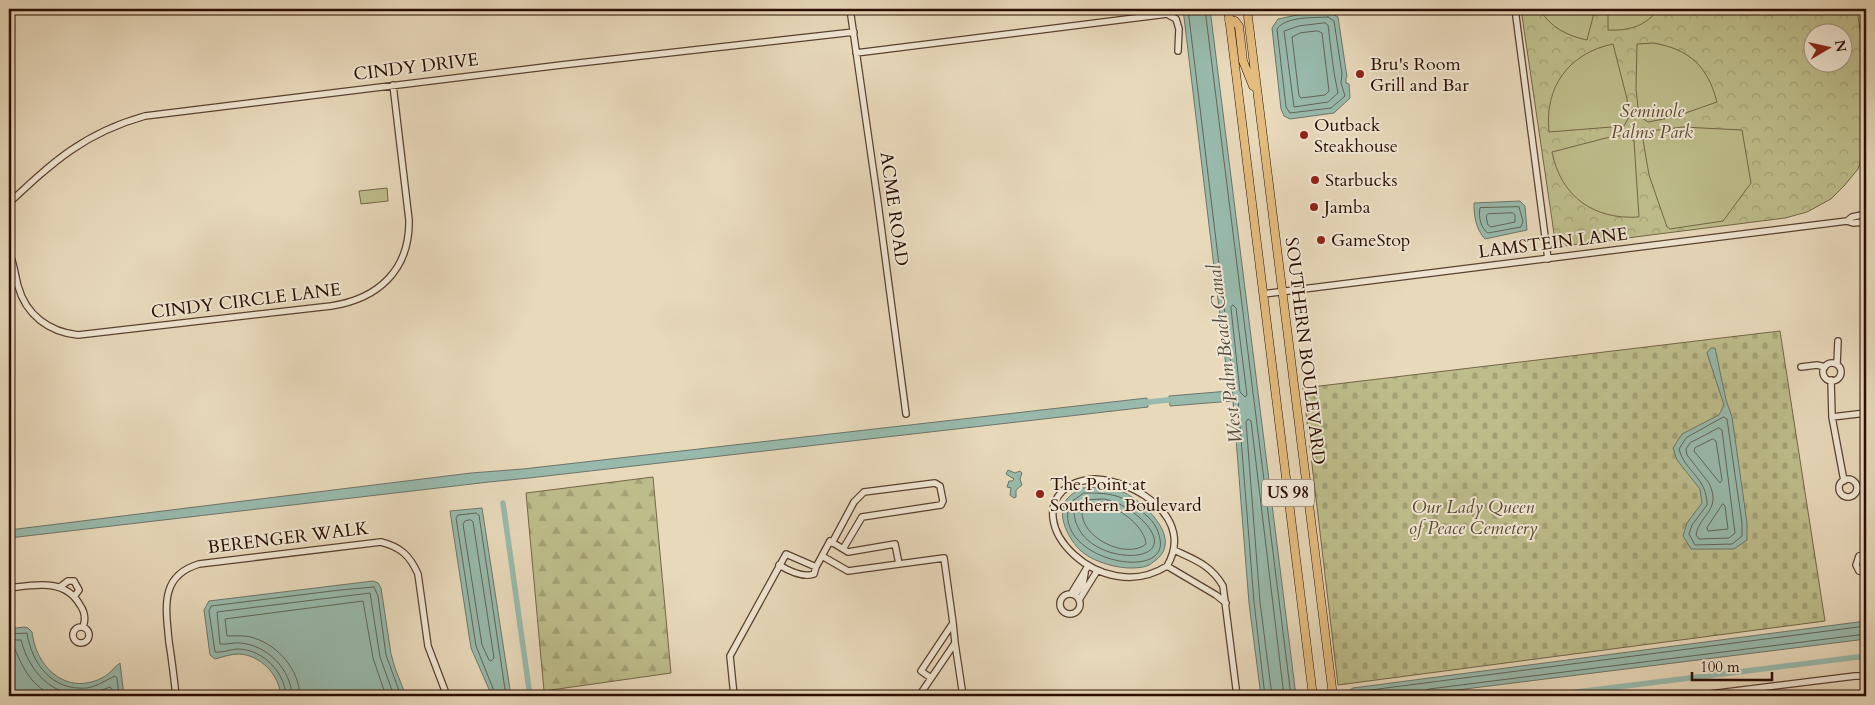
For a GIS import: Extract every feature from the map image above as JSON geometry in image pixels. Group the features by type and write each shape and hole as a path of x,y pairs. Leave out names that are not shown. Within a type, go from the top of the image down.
{"highway":[{"name":"SOUTHERN BOULEVARD","path":"1228,9 1313,696"},
{"name":"SOUTHERN BOULEVARD","path":"1247,9 1333,696"},
{"path":"1229,20 1235,21 1239,26 1243,62 1258,97"}],"street":[{"name":"ACME ROAD","path":"850,9 906,414"},
{"path":"1515,9 1548,259"},
{"path":"856,53 1167,14 1176,20 1179,29 1178,50"},
{"name":"CINDY DRIVE","path":"9,203 69,150 98,133 129,121 161,113 854,32"},
{"name":"CINDY CIRCLE LANE","path":"9,252 20,292 34,315 52,328 78,335 331,306 346,304 364,298 382,285 397,268 404,254 408,235 408,220 392,85"},
{"name":"LAMSTEIN LANE","path":"1847,221 1852,217 1866,214"},
{"name":"LAMSTEIN LANE","path":"1263,294 1847,221 1853,223 1866,222"},
{"path":"1825,367 1824,375 1831,380 1837,379 1841,375 1841,369 1837,364 1838,341"},
{"path":"1801,367 1817,365 1825,367 1832,363 1837,364"},
{"path":"1831,380 1832,417 1844,481"},
{"path":"1832,417 1866,413"},
{"path":"1095,478 1108,479 1131,486 1155,504 1170,524 1174,550 1167,566 1144,577 1133,578 1123,578 1086,568 1062,541 1054,521 1053,510 1056,501 1070,485 1095,478"},
{"path":"832,543 851,509 860,493 935,482 940,486 943,502 938,507 862,517 851,509"},
{"path":"843,549 862,517"},
{"path":"779,565 787,570 808,576 814,574 830,541 848,552 895,544 899,564"},
{"name":"BERENGER WALK","path":"176,696 166,600 171,585 180,573 188,567 199,564 381,542 402,550 414,564 418,574 428,646 447,696"},
{"path":"1174,550 1203,564 1216,574 1223,586 1237,696"},
{"path":"734,696 730,656 779,565 786,554 816,567"},
{"path":"1866,554 1859,556 1856,565 1859,571 1866,573"},
{"path":"822,556 848,571 944,558 964,696"},
{"path":"1167,566 1226,603"},
{"path":"1086,568 1083,584 1075,597 1097,571"},
{"path":"60,587 68,581 74,582 79,590 74,597"},
{"path":"9,588 42,584 60,587 74,597 85,615 83,627"},
{"path":"931,678 921,670 953,623"},
{"path":"930,696 921,694 956,643"},
{"path":"1694,696 1855,676 1866,678"}],"green space":[{"name":"Seminole Palms Park","path":"1521,9 1857,9 1866,71 1866,148 1858,169 1831,199 1807,212 1785,218 1556,247"},
{"path":"1540,9 1595,9 1587,40 1560,30 1548,21"},
{"path":"1608,9 1659,9 1648,20 1636,26 1623,30 1608,30"},
{"path":"1653,43 1677,50 1696,62 1708,79 1717,102 1674,117 1648,122 1639,116 1636,89 1637,44"},
{"path":"1613,44 1627,99 1629,117 1624,126 1549,132 1551,101 1555,87 1563,74 1584,55"},
{"path":"1683,127 1742,130 1751,183 1723,221 1670,229 1667,227 1649,175 1643,140 1650,131"},
{"path":"1625,135 1634,141 1639,217 1623,217 1608,214 1594,210 1582,202 1563,182 1556,168 1552,152"},
{"path":"387,188 388,201 361,204 359,191"},
{"name":"Our Lady Queen of Peace Cemetery","path":"1780,331 1825,621 1338,685 1303,388"},
{"path":"653,477 671,673 544,691 526,493"}],"water":[{"name":"West Palm Beach Canal","path":"1183,9 1210,9 1296,696 1261,696 1249,603 1233,401 1170,406 1169,396 1229,391"},
{"path":"1330,12 1338,17 1347,77 1346,83 1349,84 1350,98 1334,113 1290,119 1284,116 1281,109 1272,28 1278,19"},
{"path":"1520,201 1525,206 1527,230 1485,239 1479,231 1476,222 1474,203"},
{"path":"1711,348 1715,348 1726,400 1732,417 1747,523 1747,540 1734,549 1691,549 1683,536 1687,523 1702,503 1700,489 1677,460 1673,448 1682,434 1719,415 1724,405 1707,353"},
{"path":"1147,398 1148,407 9,538 9,530 471,473 523,469"},
{"path":"1008,470 1015,473 1020,471 1022,473 1020,479 1022,485 1016,490 1016,497 1014,498 1010,495 1011,488 1007,487 1009,481 1014,479 1006,474"},
{"path":"1082,488 1116,489 1139,502 1149,511 1163,531 1165,541 1163,551 1156,560 1147,566 1139,568 1112,566 1095,560 1081,551 1068,534 1062,512 1067,499"},
{"path":"482,508 511,696 492,696 471,648 450,511"},
{"path":"373,581 378,583 381,588 391,654 406,696 281,696 280,688 273,674 255,658 239,654 215,659 210,655 204,610 209,601"},
{"path":"1866,621 1866,639 1409,696 1348,696 1347,692 1353,688"},
{"path":"24,627 32,632 35,645 46,667 65,681 89,683 102,678 120,663 124,696 9,696 9,629"}],"waterway":[{"path":"1141,403 1176,399"},
{"path":"503,503 530,696"},
{"path":"1545,696 1866,656"},
{"path":"1615,687 1616,696"}],"place":[{"name":"Bru's Room Grill and Bar","path":"1360,74"},
{"name":"Outback Steakhouse","path":"1304,135"},
{"name":"Starbucks","path":"1315,180"},
{"name":"Jamba","path":"1314,207"},
{"name":"GameStop","path":"1321,240"},
{"name":"The Point at Southern Boulevard","path":"1040,494"}]}
